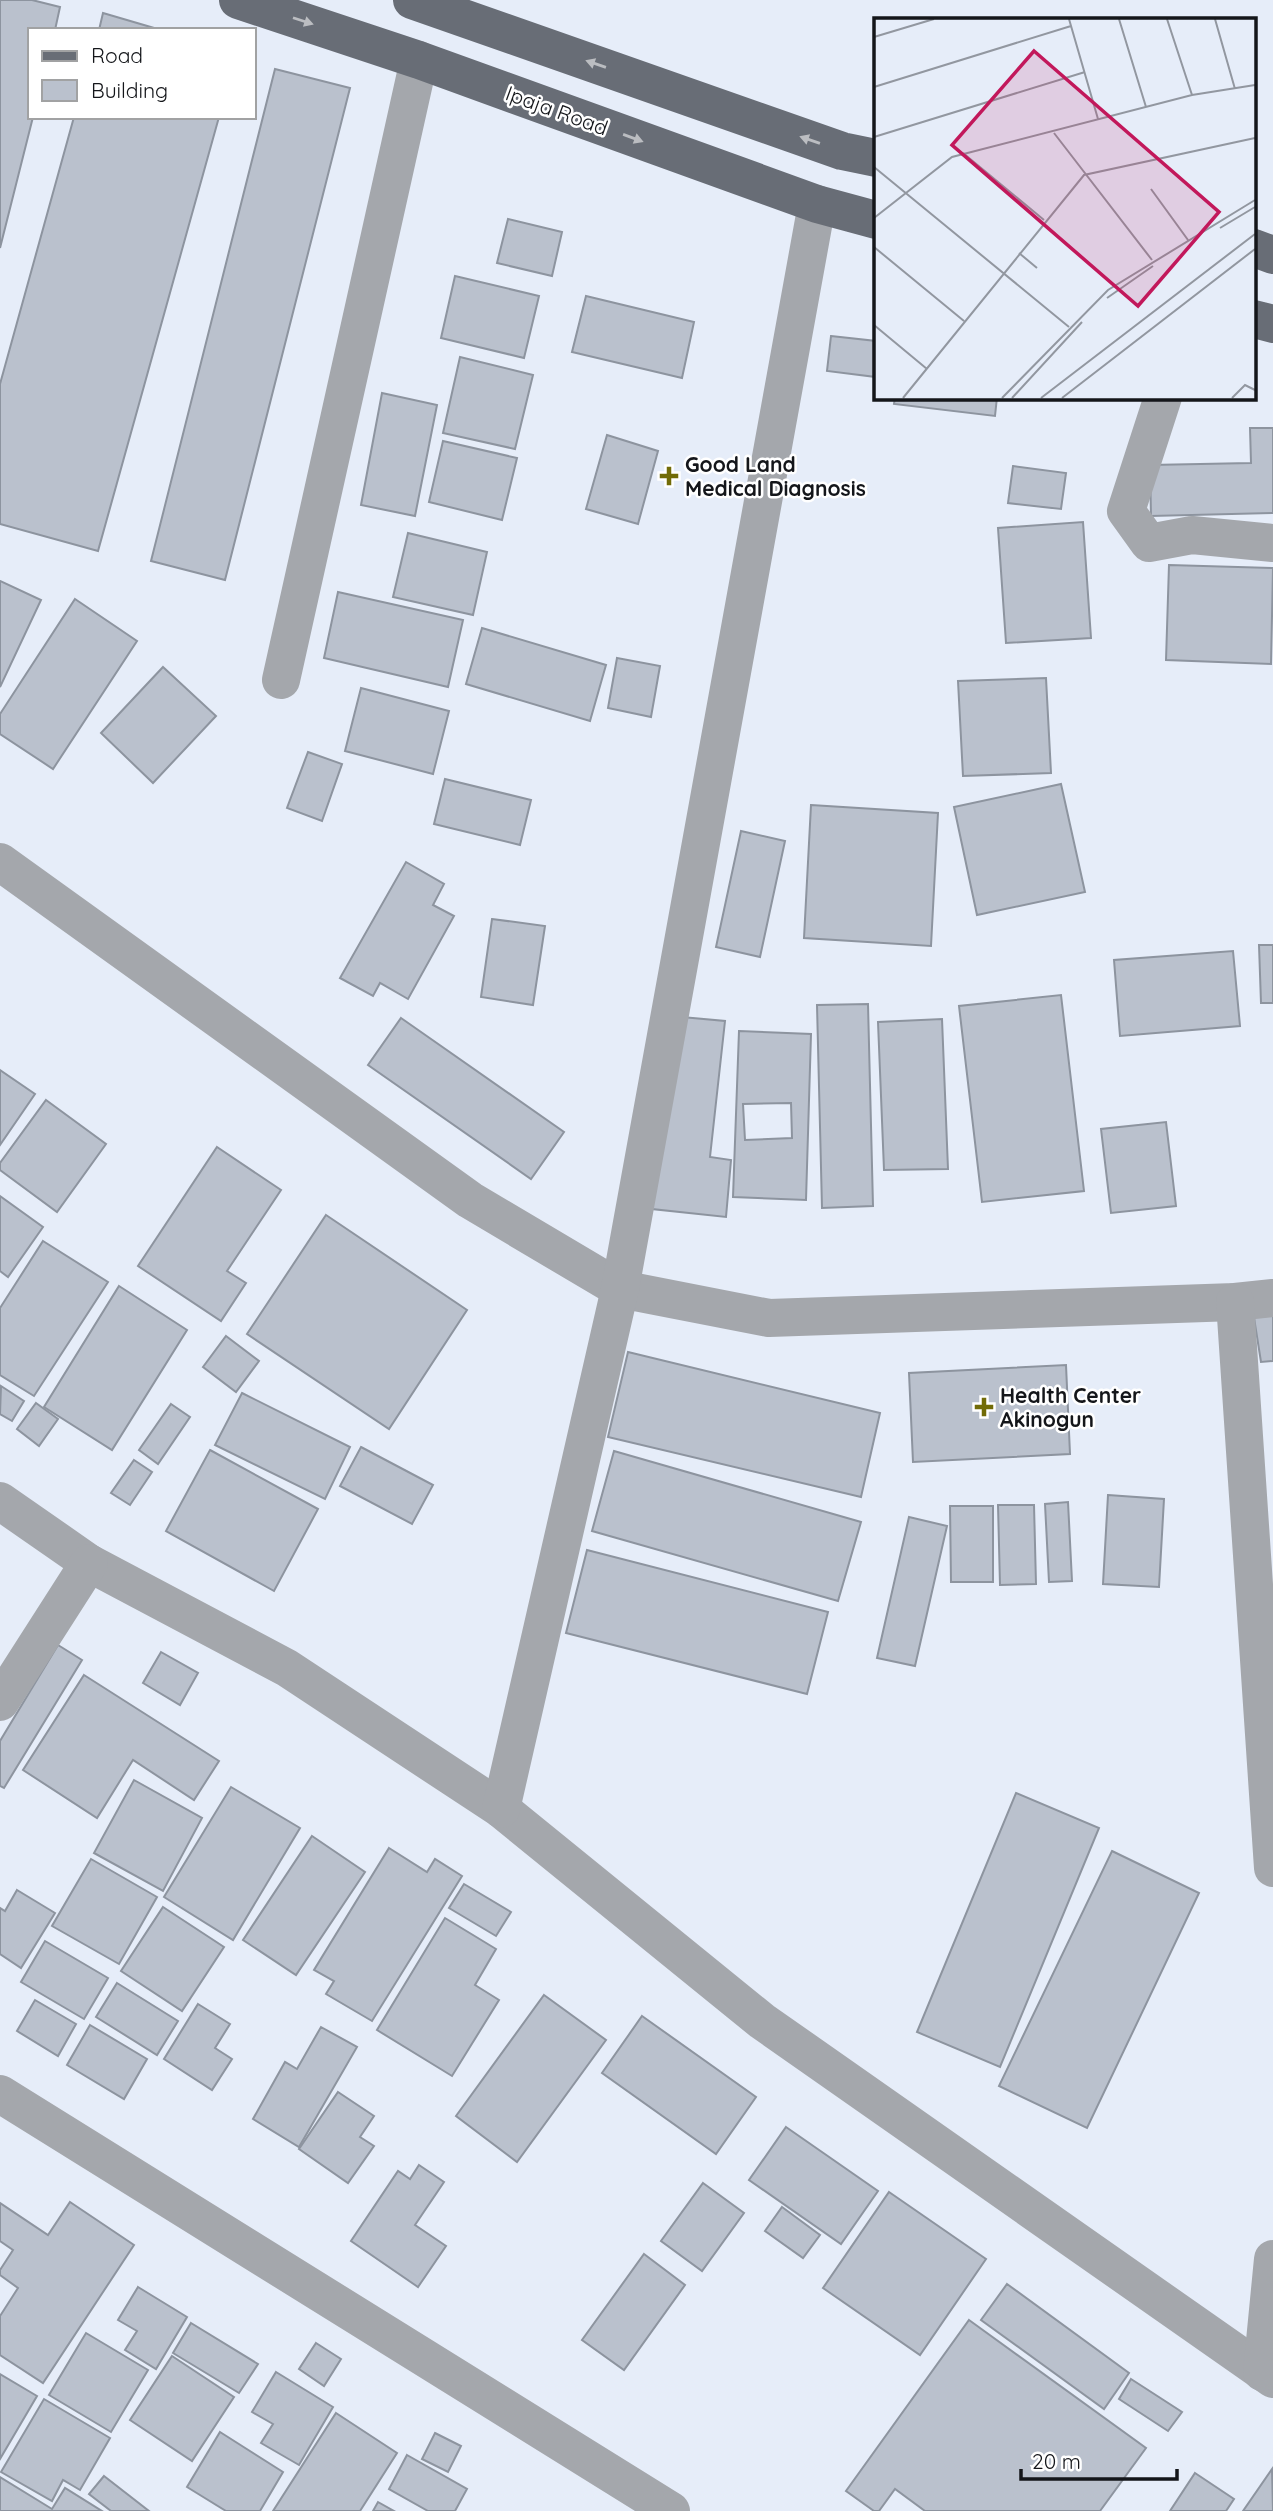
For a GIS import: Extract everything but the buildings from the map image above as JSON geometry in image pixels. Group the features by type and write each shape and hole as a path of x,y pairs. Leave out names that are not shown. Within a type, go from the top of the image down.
{"main road":[{"name":"Ipaja Road","path":"238,0 419,60 817,204 874,219"},
{"path":"412,0 842,151 874,158"},
{"path":"1256,249 1273,255"},
{"path":"1256,320 1273,324"}],"street":[{"path":"281,680 419,60"},
{"path":"501,1809 620,1289 817,204"},
{"path":"1162,399 1126,511 1149,543 1192,535 1273,543"},
{"path":"0,862 470,1199 620,1289 769,1318 1235,1302 1273,1298"},
{"path":"1235,1302 1273,1868"},
{"path":"0,1501 89,1563 287,1668 501,1809 762,2021 1267,2375"},
{"path":"0,1702 89,1563"},
{"path":"0,2094 671,2511"},
{"path":"1267,2375 1273,2259"}],"place":[{"name":"Good Land Medical Diagnosis","path":"669,476"},
{"name":"Health Center Akinogun","path":"984,1407"}]}
